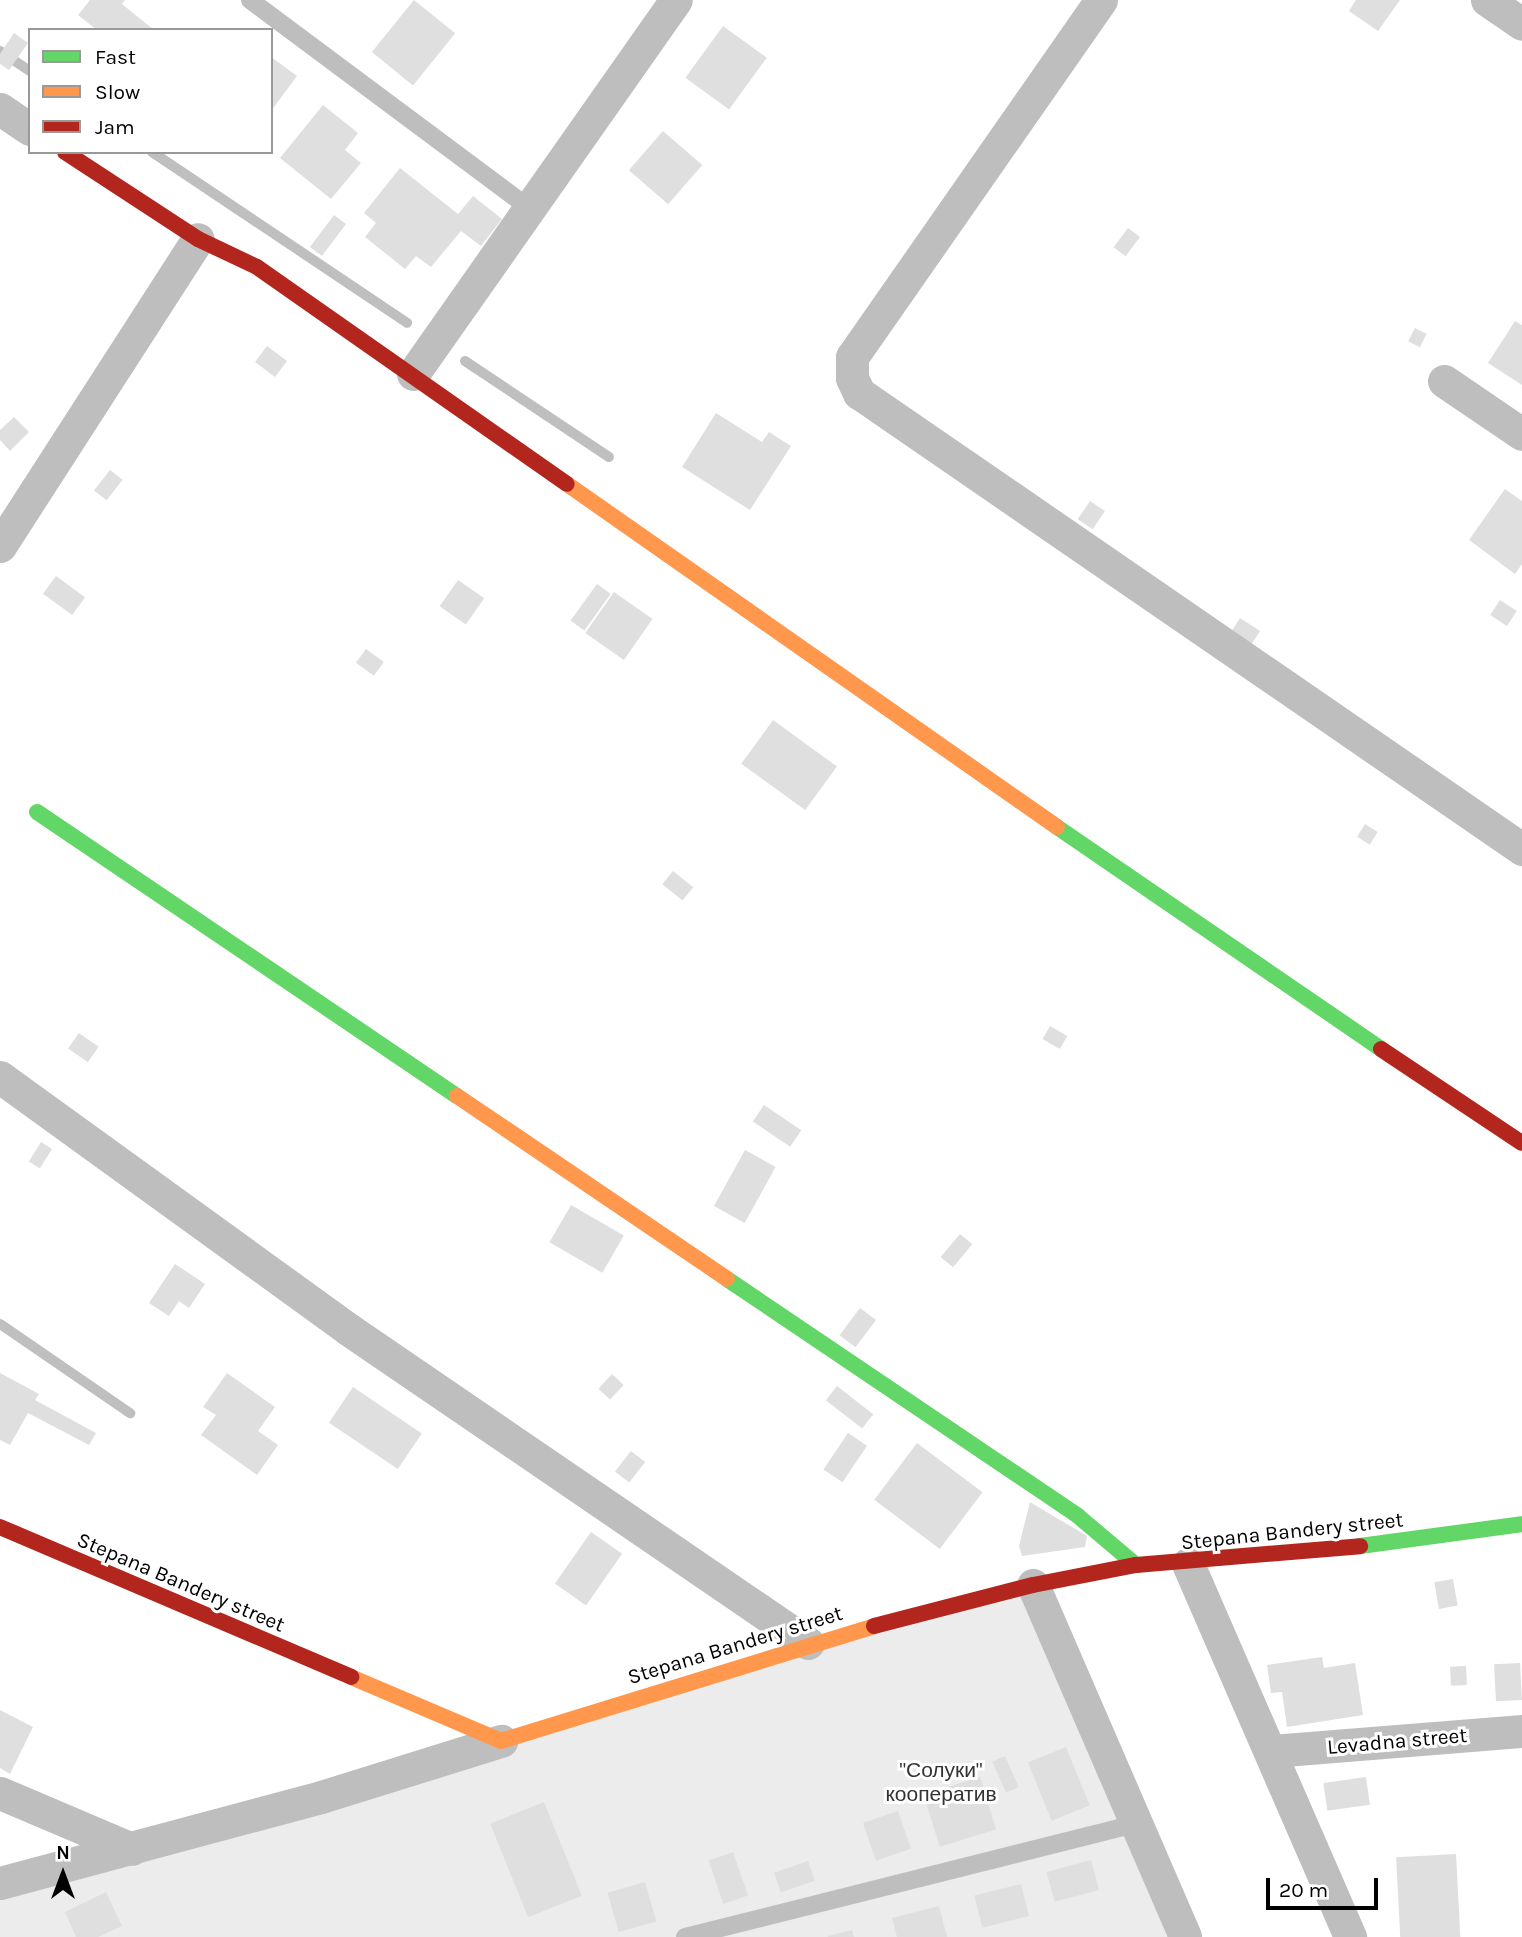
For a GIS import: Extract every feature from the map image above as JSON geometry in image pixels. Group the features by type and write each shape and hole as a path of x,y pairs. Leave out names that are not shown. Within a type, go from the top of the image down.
{"street":[{"path":"413,374 532,211 676,0"},
{"path":"1101,0 852,357 852,378 859,393 1522,849"},
{"path":"1487,0 1522,24"},
{"path":"0,110 28,128"},
{"path":"68,154 198,239 257,267 1205,930 1522,1143"},
{"path":"0,546 198,239"},
{"path":"1444,381 1522,434"},
{"path":"37,812 1078,1516 1136,1565"},
{"path":"0,1077 348,1329 808,1643"},
{"name":"Stepana Bandery street","path":"0,1527 501,1741 808,1643 1033,1585 1136,1565 1188,1564 1394,1544 1522,1524"},
{"path":"1188,1564 1272,1751 1350,1937"},
{"path":"1033,1585 1185,1937"},
{"name":"Levadna street","path":"1272,1751 1522,1731"},
{"path":"0,1883 132,1849 501,1741"},
{"path":"0,1793 132,1849"}],"lane":[{"path":"250,0 532,211"},
{"path":"685,1937 1135,1824"}],"green space":[{"name":"\"Солуки\" кооператив","path":"1033,1585 1172,1937 0,1937 0,1900 134,1863"}],"building":[{"path":"90,0 125,0 122,4 152,28 94,28 78,15"},
{"path":"414,0 455,33 413,85 372,52"},
{"path":"1356,0 1400,0 1378,31 1349,11"},
{"path":"723,26 767,58 729,110 685,78"},
{"path":"14,33 28,43 9,70 0,64 0,54"},
{"path":"273,58 297,76 273,108"},
{"path":"323,105 358,133 345,150 361,163 331,199 280,158"},
{"path":"663,131 702,165 668,204 629,170"},
{"path":"400,168 458,214 473,196 502,219 481,246 461,231 431,267 416,256 405,269 365,237 376,223 364,213"},
{"path":"334,215 346,224 322,256 310,247"},
{"path":"1128,228 1140,237 1126,256 1114,247"},
{"path":"1515,321 1522,325 1522,385 1488,363"},
{"path":"1415,328 1427,334 1420,347 1408,341"},
{"path":"267,346 287,361 275,377 255,362"},
{"path":"716,413 762,442 769,432 791,446 750,510 682,467"},
{"path":"14,417 29,432 10,451 0,440 0,430"},
{"path":"110,470 123,480 107,500 94,490"},
{"path":"1505,489 1522,501 1522,564 1515,574 1469,540"},
{"path":"1090,501 1105,511 1093,529 1078,519"},
{"path":"56,576 85,597 72,615 43,594"},
{"path":"458,580 484,598 466,625 440,606"},
{"path":"597,584 611,594 584,630 571,620"},
{"path":"614,592 653,619 624,660 585,633"},
{"path":"1500,600 1517,611 1507,626 1490,615"},
{"path":"1240,618 1260,631 1247,652 1226,639"},
{"path":"366,649 384,662 374,676 356,663"},
{"path":"773,720 837,766 805,810 741,764"},
{"path":"1365,824 1378,832 1370,845 1357,837"},
{"path":"673,871 693,887 683,901 662,884"},
{"path":"1050,1026 1067,1036 1060,1049 1042,1039"},
{"path":"79,1033 99,1047 88,1062 68,1049"},
{"path":"764,1105 801,1130 790,1147 753,1122"},
{"path":"41,1142 52,1149 40,1168 29,1162"},
{"path":"745,1150 776,1167 745,1223 714,1206"},
{"path":"571,1205 624,1236 602,1273 550,1242"},
{"path":"960,1234 972,1244 953,1267 941,1257"},
{"path":"175,1264 205,1284 189,1308 179,1301 169,1316 149,1303"},
{"path":"860,1308 876,1320 856,1347 840,1335"},
{"path":"0,1373 39,1394 35,1400 96,1433 89,1445 28,1413 10,1445 0,1440"},
{"path":"227,1373 275,1407 258,1431 278,1445 257,1475 201,1435 216,1415 203,1407"},
{"path":"612,1374 624,1385 610,1400 598,1389"},
{"path":"837,1386 873,1414 862,1429 826,1400"},
{"path":"353,1387 422,1433 398,1469 329,1423"},
{"path":"848,1433 867,1446 842,1482 823,1469"},
{"path":"917,1443 982,1492 940,1549 874,1500"},
{"path":"631,1451 645,1462 629,1483 615,1471"},
{"path":"1030,1502 1087,1536 1085,1547 1022,1556 1019,1546"},
{"path":"591,1532 622,1554 586,1605 555,1584"},
{"path":"1453,1579 1458,1606 1439,1609 1434,1582"},
{"path":"1322,1657 1324,1668 1355,1663 1363,1715 1287,1727 1282,1692 1271,1693 1267,1665"},
{"path":"1520,1663 1522,1700 1496,1701 1494,1664"},
{"path":"1466,1666 1467,1685 1451,1686 1450,1667"},
{"path":"0,1710 33,1727 10,1774 0,1768"},
{"path":"1066,1747 1090,1805 1052,1821 1028,1762"},
{"path":"1005,1756 1019,1787 1006,1793 992,1762"},
{"path":"980,1777 996,1830 940,1847 924,1794"},
{"path":"1366,1777 1370,1805 1327,1811 1323,1783"},
{"path":"544,1802 582,1896 528,1917 490,1824"},
{"path":"898,1811 911,1849 876,1861 863,1823"},
{"path":"733,1852 748,1895 723,1904 708,1860"},
{"path":"1456,1854 1460,1937 1400,1937 1396,1857"},
{"path":"1091,1860 1099,1890 1055,1902 1047,1872"},
{"path":"808,1861 815,1881 781,1893 774,1873"},
{"path":"645,1882 656,1921 619,1932 608,1893"},
{"path":"1021,1884 1029,1916 982,1928 974,1896"},
{"path":"106,1892 122,1926 98,1937 76,1937 65,1912"},
{"path":"939,1906 947,1937 897,1937 892,1918"},
{"path":"852,1930 854,1937 828,1937 828,1936"}],"waterway":[{"path":"0,51 28,70"},
{"path":"155,154 407,323"},
{"path":"465,361 609,457"},
{"path":"0,1324 130,1413"}],"traffic: fast":[{"path":"37,812 457,1096"},
{"path":"1057,827 1381,1049"},
{"path":"727,1279 1078,1516 1136,1565"},
{"path":"1360,1546 1522,1524"}],"traffic: slow":[{"path":"567,484 1057,827"},
{"path":"457,1096 727,1279"},
{"path":"351,1677 501,1741 874,1626"}],"traffic: jam":[{"path":"68,154 198,239 257,267 567,484"},
{"path":"1381,1049 1522,1143"},
{"path":"0,1527 351,1677"},
{"path":"874,1626 1033,1585 1136,1565 1360,1546"}]}
